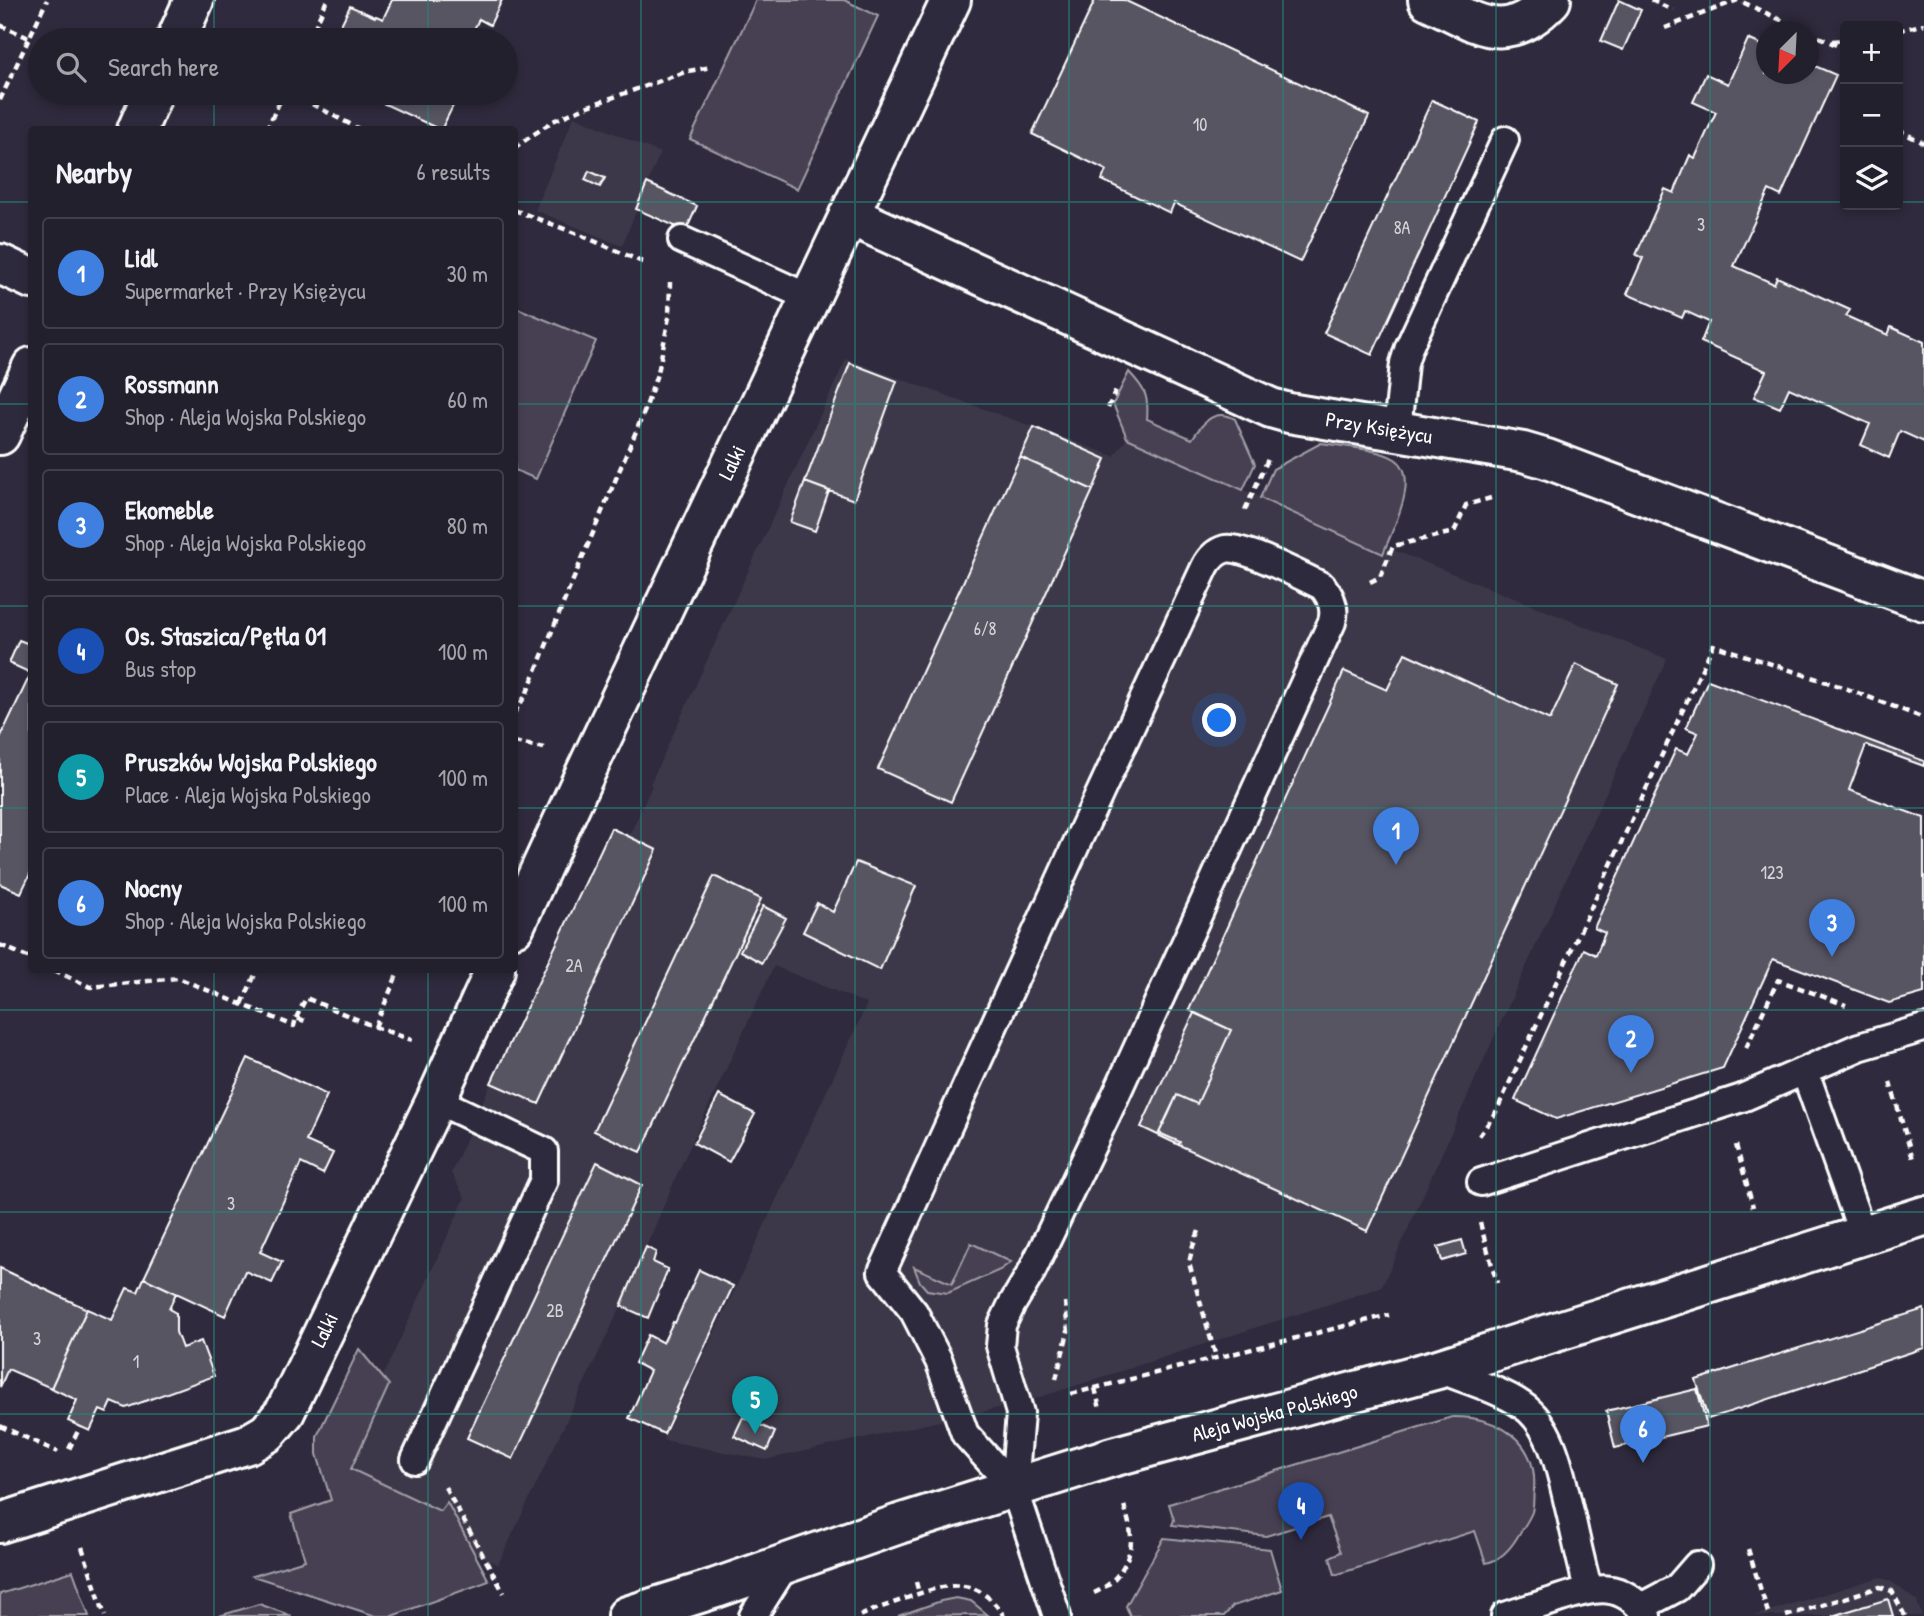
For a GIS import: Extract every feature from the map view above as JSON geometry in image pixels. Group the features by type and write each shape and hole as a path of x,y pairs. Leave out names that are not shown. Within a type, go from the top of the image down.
{"street":[{"path":"181,28 194,0"},
{"name":"Lalki","path":"518,919 951,0"},
{"path":"1428,0 1478,23 1502,29 1529,18 1551,0"},
{"path":"139,126 148,105"},
{"name":"Przy Księżycu","path":"849,215 1271,408 1523,452 1547,459 1924,601"},
{"path":"0,264 28,277"},
{"path":"0,435 28,376"},
{"name":"Lalki","path":"0,1522 248,1444 267,1433 285,1412 436,1100 494,973"},
{"name":"Aleja Wojska Polskiego","path":"627,1616 899,1524 1112,1457 1438,1369 1924,1216"}],"lane":[{"path":"1396,430 1404,363 1409,347 1505,140"},
{"path":"682,240 810,298"},
{"path":"1014,1488 965,1434 939,1361 914,1312 883,1272 1195,586 1212,557 1227,548 1242,550 1322,586 1329,595 1334,616 1108,1112 1028,1279 1011,1306 1000,1335 1000,1346 1020,1413 1014,1488 1057,1616"},
{"path":"1482,1182 1742,1098 1859,1047 1924,1028"},
{"path":"1805,1072 1863,1236"},
{"path":"415,1460 544,1181 544,1151 436,1100"},
{"path":"1438,1369 1511,1398 1525,1406 1535,1417 1557,1458 1588,1589"},
{"path":"753,1616 786,1564"},
{"path":"1505,1616 1588,1589 1616,1590 1625,1594 1644,1611 1677,1588 1696,1565"}],"path":[{"path":"34,28 47,0"},
{"path":"314,28 327,0"},
{"path":"1651,0 1673,10"},
{"path":"1665,28 1738,0 1783,21"},
{"path":"0,24 28,38"},
{"path":"1903,30 1924,24"},
{"path":"1819,37 1840,47"},
{"path":"0,100 28,40"},
{"path":"1829,42 1840,41"},
{"path":"518,145 553,121 583,108 688,71 712,68"},
{"path":"269,126 278,105"},
{"path":"314,105 353,126"},
{"path":"1903,132 1924,142"},
{"path":"518,707 526,695 645,410 659,368 668,317 671,274"},
{"path":"1227,548 1289,413"},
{"path":"1380,577 1393,546 1454,532 1465,505 1500,495"},
{"path":"1475,1142 1495,1114 1713,645 1845,688 1924,718"},
{"path":"0,945 28,957"},
{"path":"60,973 90,987 178,978 294,1026 306,998 418,1042"},
{"path":"242,1004 256,973"},
{"path":"375,1027 398,973"},
{"path":"296,1018 308,1022"},
{"path":"1888,1073 1913,1159"},
{"path":"1733,1135 1753,1207"},
{"path":"1479,1220 1497,1283"},
{"path":"1199,1231 1189,1263 1216,1357"},
{"path":"1028,1279 1060,1291 1065,1299 1068,1332 1054,1388"},
{"path":"1070,1394 1389,1315"},
{"path":"1095,1388 1097,1399"},
{"path":"0,1426 65,1456 80,1427"},
{"path":"415,1460 448,1489 504,1593"},
{"path":"1088,1595 1107,1586 1122,1569 1131,1541 1128,1518"},
{"path":"79,1540 104,1616"},
{"path":"1748,1549 1769,1616"},
{"path":"916,1582 919,1593"},
{"path":"860,1616 950,1584 977,1590 998,1606 1004,1616"},
{"path":"1786,1616 1880,1587 1892,1591 1905,1616"}],"shaded area":[{"path":"756,0 844,0 878,16 797,189 690,139"},
{"path":"574,116 660,153 622,246 535,210"},
{"path":"518,308 596,341 536,479 518,471"},
{"path":"846,359 1114,456 1127,438 1243,490 1667,659 1382,1287 1025,1402 765,1460 663,1440 867,1004 774,966 679,1170 621,1306 498,1565 338,1474 465,1198 451,1173 491,1083 611,828 629,836 652,786 650,784"},
{"path":"1129,372 1145,393 1147,419 1192,439 1204,423 1215,416 1235,419 1255,464 1243,490 1127,438 1113,404"},
{"path":"1321,443 1380,453 1395,459 1403,467 1406,478 1402,505 1383,554 1260,498 1273,469"},
{"path":"971,1243 1011,1262 1000,1270 948,1293 927,1290 920,1282 914,1267 952,1284"},
{"path":"359,1349 389,1385 351,1469 440,1511 447,1502 489,1581 392,1616 376,1616 253,1576 305,1560 291,1514 331,1500 317,1454 317,1436"},
{"path":"1452,1417 1484,1421 1511,1434 1529,1457 1533,1472 1531,1515 1509,1549 1486,1563 1475,1531 1335,1575 1330,1557 1341,1552 1328,1517 1266,1536 1172,1525 1174,1520 1169,1504"},
{"path":"1164,1538 1270,1549 1282,1590 1233,1606 1224,1616 1130,1616 1126,1606"},
{"path":"73,1571 89,1616 0,1616 0,1594"},
{"path":"1880,1577 1892,1582 1917,1601 1922,1616 1753,1616"},
{"path":"956,1598 971,1601 988,1615 898,1616 941,1601"},
{"path":"259,1604 292,1616 219,1616"}],"building":[{"path":"392,0 502,0 490,25 479,19 475,28 339,28 350,6 383,19"},
{"path":"1095,0 1124,0 1369,116 1300,262 1174,203 1170,213 1102,180 1106,170 1032,134"},
{"path":"1619,0 1641,10 1623,50 1601,41"},
{"path":"1748,39 1756,43 1756,84 1819,84 1819,68 1836,75 1781,196 1769,190 1734,266 1774,284 1777,277 1850,310 1846,316 1888,335 1891,327 1924,342 1924,442 1900,431 1889,458 1861,445 1870,424 1789,388 1780,408 1754,397 1766,371 1701,342 1709,322 1685,311 1682,318 1627,294 1643,258 1636,255 1665,189 1674,193 1690,155 1695,158 1716,112 1693,102 1706,74 1728,84"},
{"path":"1432,100 1479,122 1372,355 1324,333"},
{"path":"387,105 454,105 443,126 432,126"},
{"path":"589,171 605,178 600,187 585,180"},
{"path":"647,183 697,206 686,231 636,209"},
{"path":"850,363 897,381 854,500 805,482"},
{"path":"1034,427 1106,459 1093,490 1020,457"},
{"path":"1020,457 1093,490 951,802 878,769"},
{"path":"805,482 829,491 815,531 790,522"},
{"path":"19,640 28,643 28,672 9,663"},
{"path":"1405,653 1550,720 1576,664 1618,684 1367,1231 1179,1145 1180,1142 1159,1133 1177,1095 1197,1104 1231,1030 1189,1010 1344,671 1387,690"},
{"path":"28,679 28,878 21,893 0,884 0,738"},
{"path":"1708,680 1924,761 1924,766 1866,745 1849,790 1924,818 1924,993 1889,1003 1773,959 1723,1068 1556,1119 1515,1100 1584,949 1596,955 1605,933 1594,928 1676,749 1688,754 1698,733 1686,728"},
{"path":"611,828 657,850 539,1104 491,1083"},
{"path":"856,862 916,886 880,970 803,932 817,903 833,912"},
{"path":"714,876 761,899 641,1152 594,1131"},
{"path":"763,906 786,918 762,963 740,951"},
{"path":"1194,1013 1231,1030 1197,1104 1177,1095 1159,1133 1180,1142 1179,1145 1141,1127"},
{"path":"248,1058 327,1095 306,1141 333,1153 323,1174 301,1163 260,1252 282,1262 272,1283 245,1271 225,1316 144,1278"},
{"path":"719,1095 755,1114 729,1162 694,1143"},
{"path":"597,1162 642,1185 513,1459 467,1438"},
{"path":"1462,1240 1466,1254 1442,1261 1438,1247"},
{"path":"646,1247 656,1252 653,1262 668,1269 648,1318 621,1306"},
{"path":"0,1268 87,1309 51,1388 8,1369 0,1387"},
{"path":"699,1270 733,1286 664,1434 629,1418 650,1371 635,1363 648,1335 663,1343"},
{"path":"144,1278 176,1293 169,1309 176,1313 176,1332 182,1348 201,1341 214,1376 126,1408 112,1402 107,1413 100,1410 90,1431 68,1421 77,1400 51,1388 87,1309 112,1320 127,1288 138,1292"},
{"path":"1924,1309 1924,1348 1708,1419 1696,1380"},
{"path":"1697,1389 1707,1426 1615,1448 1606,1411"},
{"path":"743,1417 775,1432 767,1451 734,1436"},
{"path":"1888,1599 1893,1616 1832,1616"}],"place":[{"name":"Lidl","path":"1396,865"},
{"name":"Ekomeble","path":"1832,957"},
{"name":"Rossmann","path":"1631,1073"},
{"name":"Pruszków Wojska Polskiego","path":"755,1434"},
{"name":"Nocny","path":"1643,1463"},
{"name":"Os. Staszica/Pętla 01","path":"1301,1540"}]}
